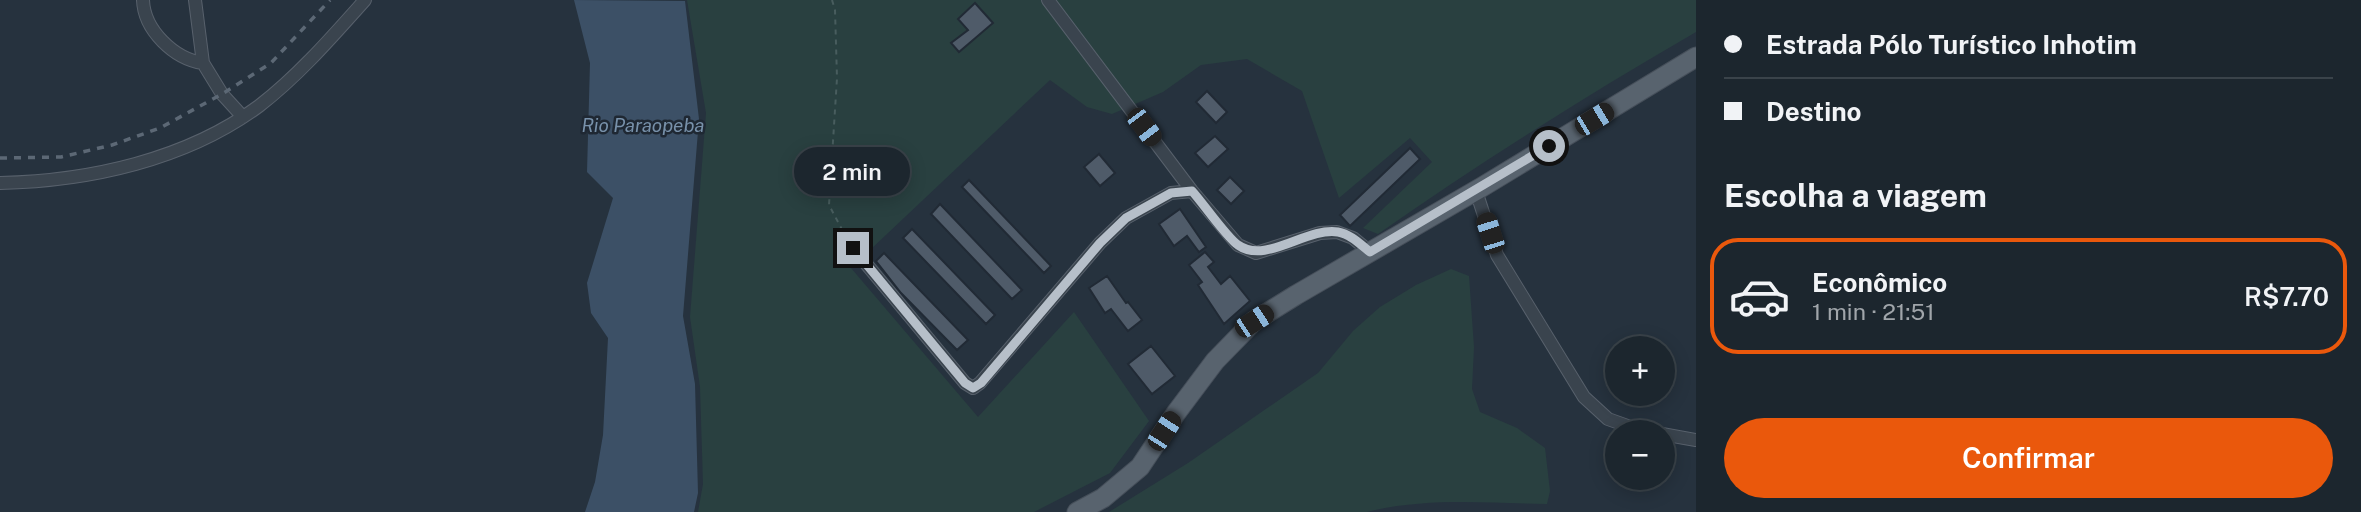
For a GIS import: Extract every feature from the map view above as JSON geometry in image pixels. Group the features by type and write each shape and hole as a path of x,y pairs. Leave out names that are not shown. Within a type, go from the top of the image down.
{"main road":[{"path":"1077,512 1104,498 1140,467 1215,361 1254,321 1476,191 1696,57"}],"street":[{"path":"143,0 148,21 167,45 191,61 203,63"},
{"path":"195,0 203,63 222,94 243,117"},
{"path":"0,183 122,168 193,143 243,117 261,104 306,63 365,0"},
{"path":"1048,0 1192,191 1238,245 1256,253 1320,233 1337,232 1353,238 1370,252"},
{"path":"853,248 965,383 973,388 981,383 1100,243 1126,218 1171,193 1192,191"},
{"path":"1476,191 1497,255 1584,397 1611,420"},
{"path":"1675,436 1696,440"}],"path":[{"path":"832,0 835,10 837,78 829,205 853,248"}],"green space":[{"path":"687,0 1696,0 1696,32 1535,130 1378,234 1363,228 1432,162 1410,138 1339,198 1302,91 1247,59 1201,65 1163,92 1112,114 1087,107 1050,80 851,268 978,417 1074,312 1149,421 1110,473 1034,512 698,512 703,484 700,387 690,317 706,113"},
{"path":"1451,269 1469,276 1474,347 1472,389 1480,412 1517,428 1545,448 1550,491 1547,504 1434,503 1367,512 1109,512 1188,463 1318,373 1353,331 1380,307 1416,285"}],"water":[{"name":"Rio Paraopeba","path":"574,0 685,1 699,119 683,316 695,384 698,493 694,512 585,512 595,482 603,435 608,338 591,313 587,283 613,198 587,172 590,63"}],"building":[{"path":"975,3 993,23 959,52 951,43 968,30 958,19"},
{"path":"1207,91 1227,112 1216,123 1196,102"},
{"path":"1215,136 1228,149 1208,167 1195,153"},
{"path":"1410,148 1420,159 1350,226 1340,215"},
{"path":"1099,154 1115,173 1100,186 1084,167"},
{"path":"1230,177 1244,191 1231,204 1217,190"},
{"path":"969,180 1051,266 1044,273 962,187"},
{"path":"940,204 1022,290 1012,299 931,214"},
{"path":"1180,209 1206,247 1199,252 1187,236 1174,246 1159,224"},
{"path":"912,229 995,315 986,324 903,238"},
{"path":"1205,252 1214,262 1208,267 1221,284 1230,276 1250,301 1224,324 1198,285 1202,282 1189,265"},
{"path":"884,253 968,340 957,350 901,293 876,261"},
{"path":"1107,276 1142,320 1128,331 1111,309 1105,313 1089,288"},
{"path":"1151,346 1175,376 1152,394 1128,364"}],"railway":[{"path":"0,158 61,157 112,145 160,128 271,63 330,0"}],"route":[{"path":"853,248 965,383 973,388 981,383 1100,243 1126,218 1171,193 1192,191 1238,245 1256,253 1320,233 1337,232 1353,238 1370,252 1549,146"}]}
